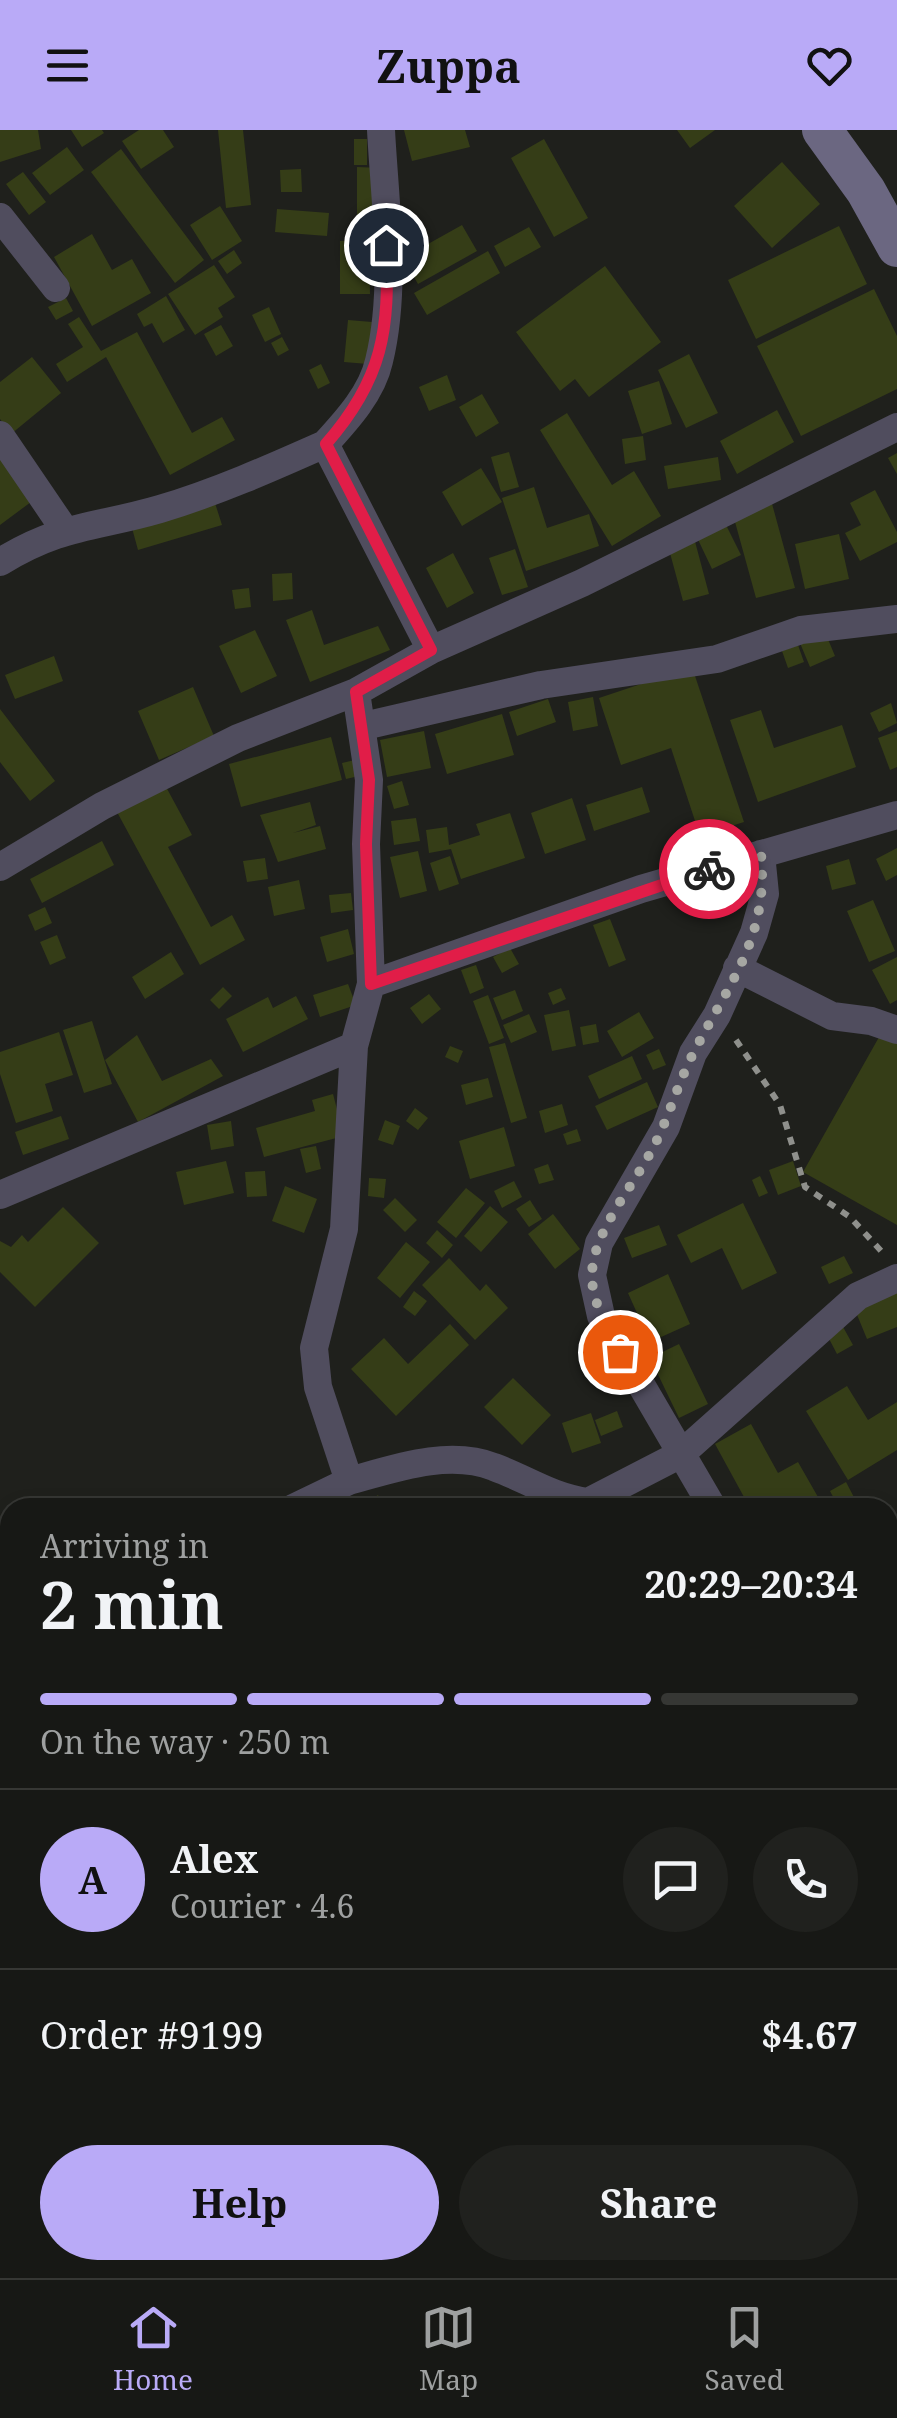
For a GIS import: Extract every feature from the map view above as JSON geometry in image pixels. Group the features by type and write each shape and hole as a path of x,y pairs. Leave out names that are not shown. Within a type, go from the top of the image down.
{"main road":[{"path":"822,130 866,191 897,248"}],"street":[{"path":"0,562 64,529 171,505 234,485 326,444 354,412 379,364 388,283 382,130"},
{"path":"0,217 56,288"},
{"path":"0,867 102,806 238,738 356,692 431,650 582,582 897,427"},
{"path":"0,435 64,529"},
{"path":"326,444 431,650"},
{"path":"364,726 541,685 717,658 800,630 897,619"},
{"path":"349,1481 318,1387 314,1348 344,1229 354,1046 371,984 366,844 369,780 356,692"},
{"path":"371,984 641,888 897,815"},
{"path":"707,1498 601,1316 592,1275 599,1243 666,1127 693,1052 717,1015 754,933 765,894 761,854"},
{"path":"738,968 832,1016 871,1021 897,1030"},
{"path":"0,1195 354,1046"},
{"path":"596,1498 681,1454 891,1267"},
{"path":"314,1498 349,1481 446,1460 494,1466 538,1490 571,1498"}],"path":[{"path":"717,1015 780,1105 805,1187 850,1217 891,1267"}],"building":[{"path":"0,130 38,130 41,149 0,162"},
{"path":"71,130 102,130 104,133 82,147"},
{"path":"139,130 163,130 174,147 141,169 122,141"},
{"path":"218,130 243,130 251,205 226,208"},
{"path":"404,130 465,130 470,147 412,161"},
{"path":"677,130 715,130 690,148"},
{"path":"354,139 367,139 367,165 354,165"},
{"path":"544,139 588,218 554,237 511,158"},
{"path":"67,147 84,170 50,195 32,173"},
{"path":"121,149 204,260 175,283 91,172"},
{"path":"782,162 820,204 772,248 734,206"},
{"path":"357,167 381,168 381,214 357,215"},
{"path":"301,169 302,192 281,192 280,170"},
{"path":"23,172 46,202 29,215 6,184"},
{"path":"220,206 242,241 212,260 190,225"},
{"path":"277,209 329,213 327,236 275,232"},
{"path":"462,225 477,251 418,284 403,258"},
{"path":"839,226 867,284 756,339 728,280"},
{"path":"529,227 541,247 505,267 494,246"},
{"path":"92,234 112,270 132,259 151,293 92,326 54,257"},
{"path":"369,240 370,294 340,294 340,241"},
{"path":"234,250 242,263 227,274 218,261"},
{"path":"488,251 500,273 427,315 414,293"},
{"path":"214,265 235,297 218,308 223,317 195,335 168,294"},
{"path":"605,266 661,342 589,397 575,379 560,391 516,332"},
{"path":"874,289 897,336 897,389 801,436 757,346"},
{"path":"166,296 185,330 163,343 152,323 144,327 137,314"},
{"path":"66,298 73,311 56,320 48,307"},
{"path":"269,307 281,334 265,342 252,315"},
{"path":"79,317 101,351 137,332 192,433 222,417 235,440 170,475 106,357 67,382 56,364 83,347 68,324"},
{"path":"348,320 372,322 368,364 344,362"},
{"path":"221,325 233,346 216,356 204,334"},
{"path":"282,337 289,350 278,356 271,343"},
{"path":"689,354 718,413 686,428 658,370"},
{"path":"32,357 61,393 11,434 0,419 0,382"},
{"path":"321,364 330,383 318,389 309,370"},
{"path":"447,375 456,400 429,411 419,387"},
{"path":"659,381 672,424 642,434 628,391"},
{"path":"482,394 499,423 476,437 459,407"},
{"path":"777,410 794,442 737,474 720,441"},
{"path":"567,413 612,485 634,471 661,516 612,546 540,430"},
{"path":"643,436 646,460 625,464 622,439"},
{"path":"509,452 519,487 501,492 491,457"},
{"path":"897,453 897,474 888,458"},
{"path":"0,457 31,502 0,525"},
{"path":"718,457 721,480 668,489 664,466"},
{"path":"481,468 502,502 462,526 442,492"},
{"path":"534,487 547,528 589,514 599,546 526,571 502,498"},
{"path":"875,490 897,532 897,542 860,561 845,533 861,525 850,503"},
{"path":"771,500 795,588 756,598 732,511"},
{"path":"215,503 222,525 138,550 132,528"},
{"path":"720,513 741,555 712,569 692,527"},
{"path":"693,534 709,594 683,601 667,542"},
{"path":"839,534 849,579 805,589 795,544"},
{"path":"515,549 528,587 502,595 489,558"},
{"path":"453,553 474,593 447,608 426,568"},
{"path":"292,573 293,599 273,601 272,574"},
{"path":"249,588 251,607 235,609 232,590"},
{"path":"312,610 324,645 378,626 390,650 310,682 286,620"},
{"path":"255,630 277,676 241,693 219,646"},
{"path":"825,632 835,656 810,667 800,643"},
{"path":"798,645 804,662 788,668 782,651"},
{"path":"54,656 63,681 15,699 5,675"},
{"path":"692,667 744,822 700,836 671,748 621,765 599,698"},
{"path":"193,687 214,736 159,760 138,711"},
{"path":"593,697 598,726 573,731 568,702"},
{"path":"548,699 556,722 517,736 509,712"},
{"path":"891,703 897,723 879,732 870,713"},
{"path":"0,709 55,781 30,801 0,762"},
{"path":"761,710 774,748 842,725 856,767 758,802 730,720"},
{"path":"502,714 514,755 447,774 435,734"},
{"path":"424,731 431,768 387,777 380,740"},
{"path":"897,731 897,767 890,770 878,738"},
{"path":"331,737 342,780 241,807 229,764"},
{"path":"359,759 363,775 346,779 342,763"},
{"path":"402,781 409,805 394,809 387,786"},
{"path":"165,785 192,835 168,847 211,927 232,915 245,940 200,965 117,812"},
{"path":"642,787 650,812 594,831 586,805"},
{"path":"572,798 586,840 545,854 531,813"},
{"path":"310,802 316,825 293,833 320,826 326,849 278,862 260,815"},
{"path":"510,813 525,858 461,879 451,849 429,853 426,830 447,827 449,845 480,835 476,824"},
{"path":"416,818 420,841 394,845 391,821"},
{"path":"102,841 114,865 42,903 30,879"},
{"path":"897,848 897,875 886,881 876,859"},
{"path":"418,851 427,891 400,898 390,857"},
{"path":"450,856 459,884 439,891 430,863"},
{"path":"265,858 268,879 247,882 243,861"},
{"path":"849,859 856,884 832,890 826,866"},
{"path":"299,880 305,909 274,916 268,887"},
{"path":"351,893 353,910 331,913 329,895"},
{"path":"873,900 895,951 869,962 847,911"},
{"path":"45,907 52,923 35,931 28,915"},
{"path":"610,919 626,960 609,967 593,925"},
{"path":"348,929 354,954 327,962 320,937"},
{"path":"57,935 66,958 50,965 40,942"},
{"path":"510,948 519,964 502,973 493,957"},
{"path":"171,952 184,974 145,999 132,977"},
{"path":"897,957 897,1000 890,1004 872,970"},
{"path":"476,965 484,988 470,994 461,970"},
{"path":"348,984 356,1005 320,1017 313,995"},
{"path":"223,987 232,996 219,1009 210,1000"},
{"path":"561,988 566,999 553,1005 548,993"},
{"path":"515,990 523,1011 502,1020 493,998"},
{"path":"429,994 441,1009 422,1024 410,1008"},
{"path":"488,995 504,1038 489,1044 473,1001"},
{"path":"296,996 308,1019 243,1052 226,1019 268,997 273,1008"},
{"path":"569,1010 576,1046 552,1051 544,1015"},
{"path":"639,1012 654,1038 622,1057 607,1031"},
{"path":"529,1014 537,1032 511,1043 503,1025"},
{"path":"92,1021 112,1084 84,1093 63,1030"},
{"path":"596,1024 599,1042 583,1045 580,1027"},
{"path":"883,1030 897,1038 897,1225 803,1172"},
{"path":"59,1032 73,1075 45,1084 53,1111 16,1123 0,1074 0,1052"},
{"path":"137,1035 162,1081 211,1059 223,1076 138,1122 105,1060"},
{"path":"505,1043 527,1118 511,1123 489,1047"},
{"path":"450,1046 463,1051 458,1063 445,1057"},
{"path":"659,1049 666,1065 653,1070 646,1055"},
{"path":"632,1056 642,1079 599,1099 588,1076"},
{"path":"488,1078 493,1097 466,1105 461,1085"},
{"path":"647,1082 658,1107 607,1130 595,1106"},
{"path":"333,1094 344,1136 264,1157 256,1128 315,1111 312,1100"},
{"path":"562,1104 568,1125 545,1133 539,1111"},
{"path":"415,1108 428,1118 418,1130 406,1121"},
{"path":"61,1116 69,1139 23,1155 15,1132"},
{"path":"385,1120 400,1126 393,1145 378,1140"},
{"path":"231,1121 234,1146 211,1150 207,1125"},
{"path":"504,1127 515,1166 470,1179 459,1141"},
{"path":"577,1129 581,1141 567,1145 563,1134"},
{"path":"316,1146 321,1169 306,1173 300,1149"},
{"path":"226,1161 234,1193 184,1205 176,1172"},
{"path":"793,1161 801,1186 778,1195 769,1170"},
{"path":"548,1164 554,1180 539,1184 534,1169"},
{"path":"265,1171 267,1196 247,1197 245,1172"},
{"path":"760,1176 768,1193 759,1197 752,1180"},
{"path":"369,1178 386,1179 384,1198 368,1196"},
{"path":"514,1181 522,1197 502,1208 494,1191"},
{"path":"285,1186 317,1199 304,1233 272,1221"},
{"path":"466,1188 485,1203 456,1238 437,1222"},
{"path":"395,1198 417,1220 405,1232 383,1210"},
{"path":"530,1200 542,1219 529,1227 516,1209"},
{"path":"743,1203 777,1273 742,1290 722,1248 691,1263 677,1235"},
{"path":"490,1206 508,1222 481,1252 464,1236"},
{"path":"63,1207 99,1243 35,1307 0,1272 0,1241 11,1247 22,1235 28,1242"},
{"path":"553,1214 580,1249 555,1269 528,1234"},
{"path":"659,1225 667,1245 632,1258 624,1238"},
{"path":"437,1230 453,1245 442,1258 426,1243"},
{"path":"406,1242 430,1262 400,1298 377,1278"},
{"path":"844,1256 853,1273 829,1284 821,1267"},
{"path":"449,1258 480,1291 486,1284 508,1308 475,1340 422,1285"},
{"path":"668,1274 690,1324 650,1342 628,1293"},
{"path":"897,1286 897,1327 867,1339 853,1305"},
{"path":"414,1291 427,1301 415,1316 403,1307"},
{"path":"450,1324 469,1345 396,1416 351,1369 384,1338 408,1364"},
{"path":"842,1325 853,1345 837,1354 826,1333"},
{"path":"679,1344 708,1404 679,1418 650,1358"},
{"path":"513,1378 551,1415 522,1445 484,1407"},
{"path":"847,1386 868,1420 897,1402 897,1450 848,1480 806,1411"},
{"path":"617,1411 623,1427 601,1436 595,1420"},
{"path":"591,1413 601,1443 572,1453 562,1423"},
{"path":"751,1424 778,1473 798,1462 818,1497 745,1498 715,1444"},
{"path":"846,1482 854,1498 834,1498 830,1491"}],"way so far":[{"path":"620,1352 601,1316 592,1275 599,1243 666,1127 693,1052 717,1015 754,933 765,894 761,854 709,869"}],"route":[{"path":"386,245 388,283 379,364 354,412 326,444 431,650 356,692 369,780 366,844 371,984 641,888 709,869"}]}
